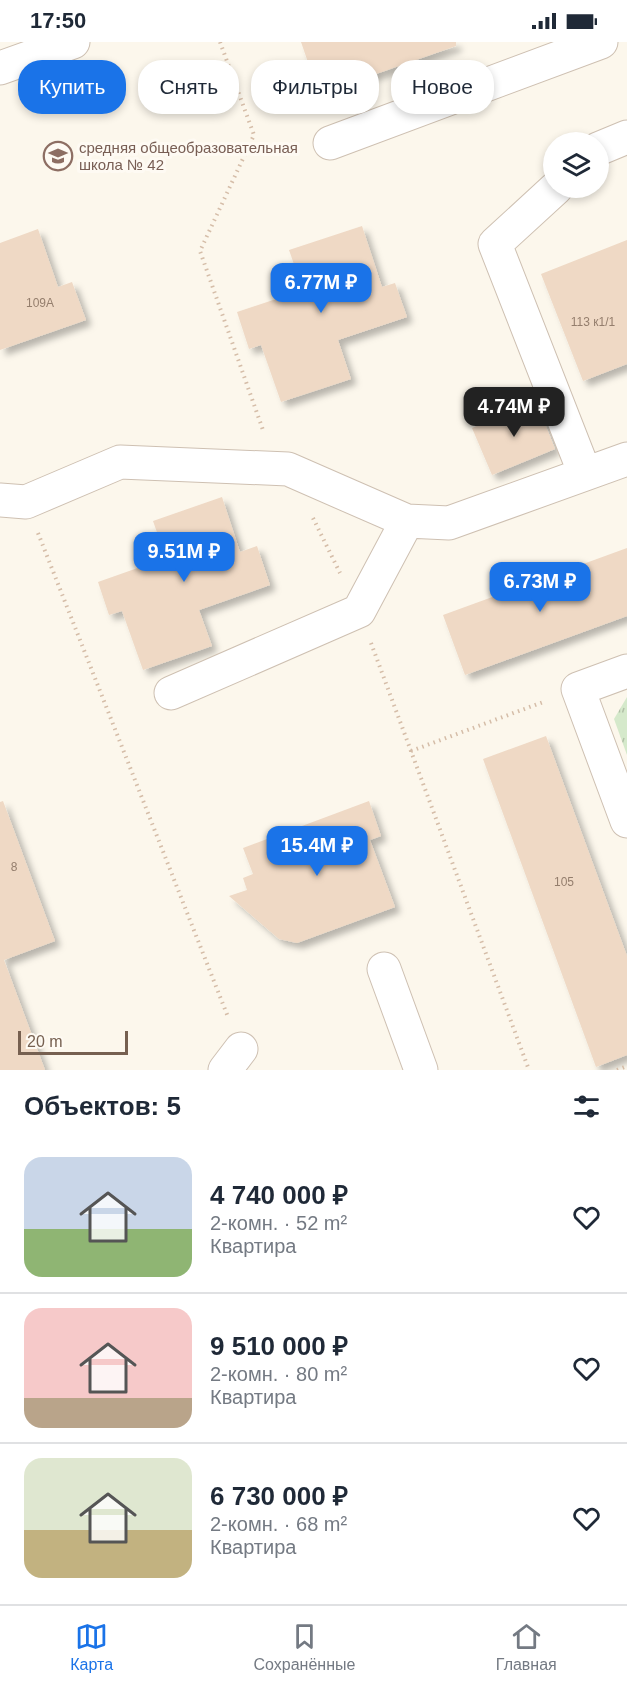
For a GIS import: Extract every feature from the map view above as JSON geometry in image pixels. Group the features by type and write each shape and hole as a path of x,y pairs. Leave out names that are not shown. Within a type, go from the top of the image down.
{"lane":[{"path":"0,68 73,42"},
{"path":"330,143 601,42"},
{"path":"609,144 627,137"},
{"path":"545,198 495,244 585,474"},
{"path":"13,501 120,462 288,469 406,521 449,523 627,459"},
{"path":"171,693 358,611 406,521"},
{"path":"627,671 578,689 627,821"},
{"path":"384,969 421,1070"}],"path":[{"path":"220,42 254,135 200,251 265,437 254,437"},
{"path":"288,469 358,611 529,1070"},
{"path":"13,501 233,1059"},
{"path":"411,751 578,689"},
{"path":"617,1070 627,1066"}],"green space":[{"path":"627,697 627,755 614,719"}],"building":[{"path":"301,42 456,42 456,46 416,60 391,60 391,69 379,73 379,60 307,60"},
{"path":"362,226 382,287 395,283 407,317 338,340 351,379 281,402 261,345 249,349 237,312 303,290 289,250"},
{"path":"38,229 58,287 72,282 86,320 0,350 0,243"},
{"path":"627,240 627,364 583,381 541,274"},
{"path":"536,401 555,449 492,475 472,428"},
{"path":"222,497 240,552 257,546 270,585 199,610 212,646 143,670 122,611 109,615 98,582 166,558 153,521"},
{"path":"627,548 627,616 465,675 443,615"},
{"path":"546,736 627,956 627,1055 596,1067 483,759"},
{"path":"3,801 55,941 4,960 45,1070 0,1070 0,802"},
{"path":"369,801 381,836 370,840 395,907 297,943 279,939 229,896 247,890 243,878 253,874 243,848"}],"place":[{"name":"средняя общеобразовательная школа № 42","path":"58,156"}]}
